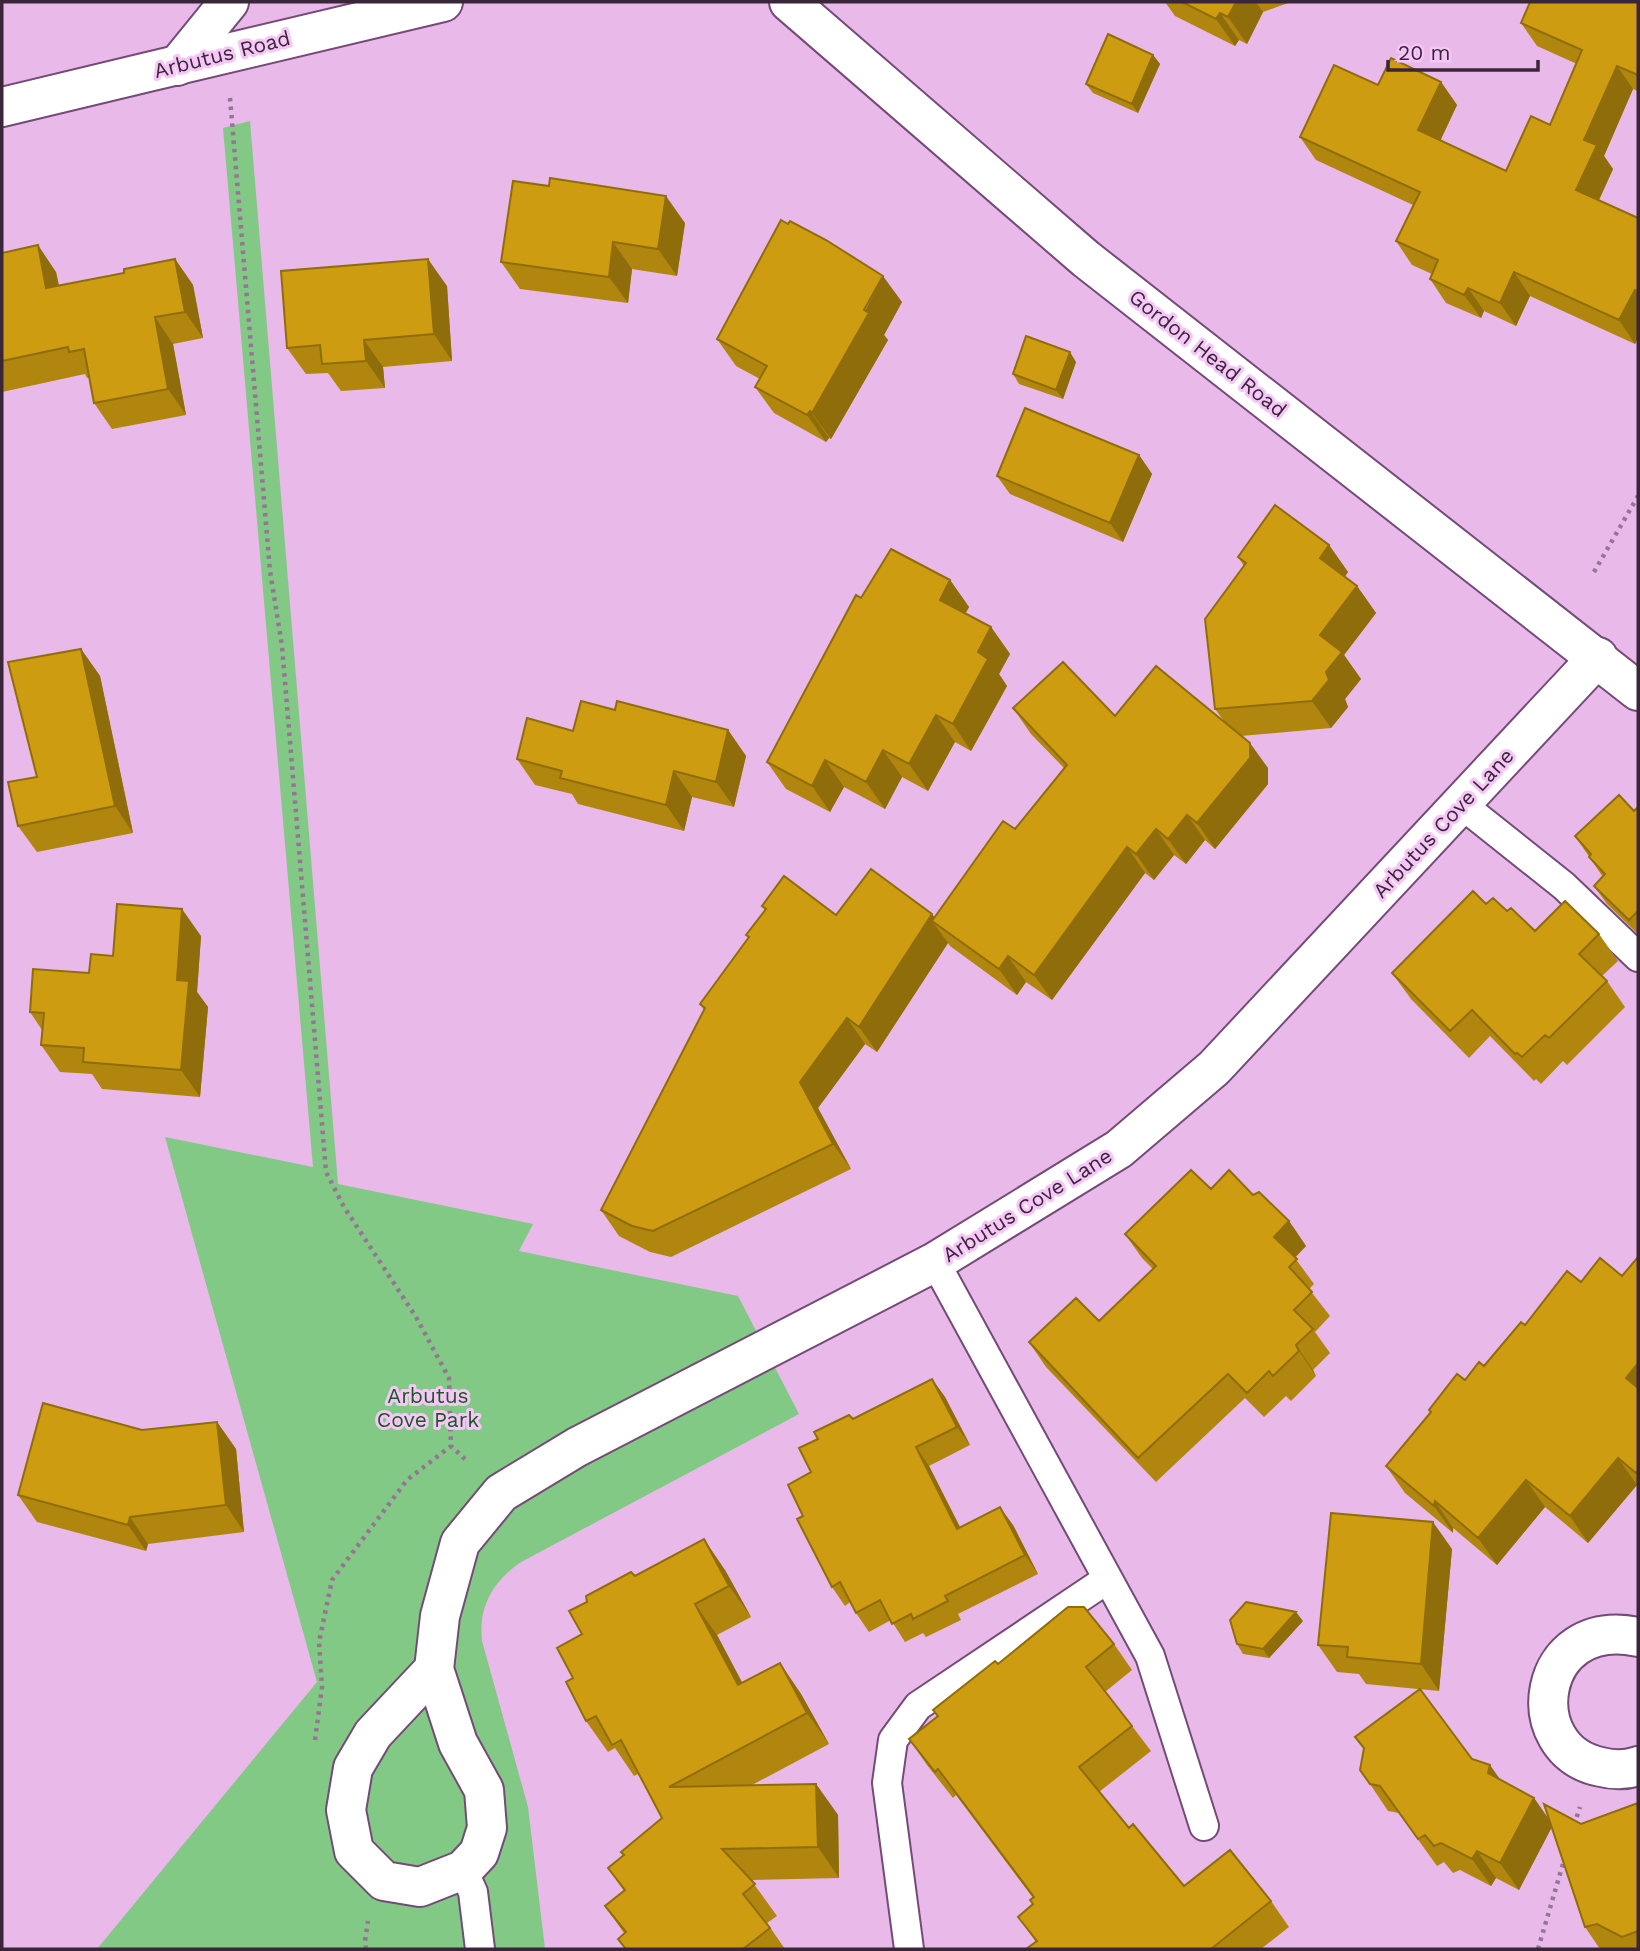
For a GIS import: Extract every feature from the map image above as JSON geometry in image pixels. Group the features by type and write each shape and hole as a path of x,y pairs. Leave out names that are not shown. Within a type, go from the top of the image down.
{"street":[{"path":"177,66 229,2"},
{"name":"Arbutus Road","path":"2,107 177,66 226,51 443,2"},
{"name":"Gordon Head Road","path":"789,2 1086,259 1598,657 1638,691"},
{"name":"Arbutus Cove Lane","path":"463,1870 479,1853 487,1828 484,1790 458,1743 434,1669 440,1616 460,1543 501,1493 577,1447 935,1262 1119,1149 1214,1068 1598,657"},
{"path":"1638,1637 1614,1633 1592,1638 1571,1650 1556,1668 1548,1690 1548,1713 1556,1735 1572,1754 1591,1766 1612,1770 1638,1766"},
{"path":"434,1669 373,1734 353,1768 346,1810 355,1851 384,1881 420,1887 463,1870"}],"lane":[{"path":"1461,804 1564,886 1638,957"},
{"path":"935,1262 1106,1580 1150,1656 1204,1826"},
{"path":"909,1949 887,1783 893,1740 918,1706 1106,1580"},
{"path":"463,1870 473,1892 480,1949"}],"path":[{"path":"226,51 270,571 282,646 326,1172 344,1207 416,1317 449,1378 451,1446 501,1493"},
{"path":"1594,572 1638,496"},
{"path":"315,1750 322,1687 319,1642 332,1580 407,1480 451,1446"},
{"path":"1573,1831 1591,1766"},
{"path":"1538,1949 1569,1844"}],"green space":[{"name":"Arbutus Cove Park","path":"250,121 338,1184 533,1224 519,1251 738,1296 799,1414 523,1561 504,1576 490,1595 483,1616 482,1641 528,1807 545,1949 97,1949 317,1682 165,1137 313,1167 223,128"}],"building":[{"path":"1182,2 1236,2 1228,17 1220,13 1216,19"},
{"path":"1530,2 1638,2 1638,75 1617,66 1584,140 1597,145 1576,190 1638,218 1638,291 1635,290 1619,320 1514,272 1500,303 1468,288 1464,295 1430,279 1438,260 1396,241 1420,192 1300,137 1334,65 1378,85 1391,58 1441,82 1418,130 1506,171 1531,116 1550,125 1582,50 1521,23"},
{"path":"1108,34 1153,55 1132,104 1086,84"},
{"path":"550,178 666,196 658,249 613,242 609,277 501,262 513,181 549,186"},
{"path":"781,220 788,224 790,221 826,240 883,276 864,310 869,313 812,413 810,411 807,415 755,387 767,366 717,339"},
{"path":"38,245 46,288 124,273 124,269 175,259 185,312 155,317 168,389 94,403 84,349 69,352 68,347 2,361 2,253"},
{"path":"428,259 434,334 364,340 366,361 322,364 320,345 287,348 281,271"},
{"path":"1026,336 1070,352 1056,390 1013,374"},
{"path":"1025,408 1139,455 1110,523 997,476"},
{"path":"1275,505 1329,545 1320,558 1357,586 1320,635 1342,652 1326,672 1329,680 1312,701 1215,709 1205,619 1246,563 1238,557"},
{"path":"891,549 950,580 940,600 991,627 978,652 988,659 953,724 936,715 909,764 883,750 866,782 825,760 812,786 767,762 856,595 861,598"},
{"path":"81,649 115,806 18,826 8,782 37,777 8,662"},
{"path":"1063,662 1115,716 1156,666 1250,743 1250,758 1197,823 1187,815 1168,839 1156,829 1136,854 1127,847 1034,975 1008,956 999,969 932,921 1003,821 1015,829 1067,765 1013,708"},
{"path":"581,701 615,710 617,701 728,730 716,782 674,771 666,805 560,778 562,771 517,759 527,718 573,731"},
{"path":"1619,795 1634,811 1638,807 1638,911 1629,920 1594,886 1605,874 1575,836"},
{"path":"871,869 932,914 859,1027 847,1018 800,1082 833,1144 653,1231 632,1226 601,1210 705,1008 700,1004 749,937 746,935 766,909 762,906 784,876 836,915"},
{"path":"1473,891 1486,904 1493,898 1507,911 1511,908 1535,931 1565,901 1599,934 1579,954 1607,981 1549,1038 1545,1035 1522,1057 1515,1054 1472,1010 1450,1031 1392,973"},
{"path":"117,904 182,909 177,980 189,981 181,1070 83,1062 84,1048 41,1045 44,1013 30,1012 33,969 89,973 91,954 113,956"},
{"path":"1191,1170 1211,1189 1229,1170 1253,1195 1259,1192 1289,1221 1274,1237 1297,1259 1289,1267 1312,1292 1294,1310 1313,1329 1296,1345 1299,1351 1273,1376 1269,1371 1247,1393 1228,1374 1138,1458 1029,1342 1076,1298 1099,1321 1156,1266 1125,1234"},
{"path":"1638,1257 1638,1363 1626,1378 1638,1388 1636,1473 1618,1458 1570,1516 1526,1480 1478,1538 1435,1501 1434,1506 1386,1466 1431,1412 1429,1410 1457,1374 1465,1380 1479,1362 1484,1366 1521,1322 1525,1325 1567,1271 1581,1282 1600,1258 1622,1276"},
{"path":"932,1379 957,1427 916,1447 957,1529 1000,1507 1025,1555 945,1596 948,1601 913,1619 911,1614 892,1624 880,1600 856,1613 840,1582 832,1587 797,1519 803,1516 788,1485 811,1472 799,1448 818,1439 814,1432 849,1415 853,1419"},
{"path":"43,1403 142,1430 217,1422 226,1505 130,1517 128,1525 18,1495"},
{"path":"1331,1513 1433,1522 1421,1664 1347,1657 1348,1647 1318,1645"},
{"path":"704,1539 729,1586 695,1604 738,1685 780,1663 807,1713 669,1787 816,1784 818,1847 722,1849 755,1884 743,1894 770,1928 743,1949 626,1949 618,1939 626,1932 605,1906 625,1890 608,1868 624,1855 621,1852 662,1818 621,1740 612,1745 596,1716 586,1721 566,1682 573,1678 557,1648 582,1634 569,1611 587,1602 586,1596 631,1572 635,1576"},
{"path":"1246,1602 1296,1612 1263,1649 1237,1644 1230,1620"},
{"path":"1068,1607 1084,1607 1114,1644 1086,1667 1132,1726 1079,1767 1129,1828 1133,1824 1184,1886 1230,1850 1271,1901 1211,1949 1026,1949 1037,1941 1018,1917 1033,1904 1030,1900 1034,1897 938,1769 935,1772 909,1739 938,1716 933,1710 995,1661 998,1664"},
{"path":"1420,1689 1472,1759 1490,1765 1488,1773 1534,1798 1500,1863 1477,1851 1472,1859 1441,1843 1434,1846 1425,1835 1418,1839 1380,1786 1370,1784 1360,1770 1364,1748 1355,1737"},
{"path":"1638,1803 1638,1931 1622,1937 1597,1924 1585,1927 1544,1804 1581,1824"}]}
